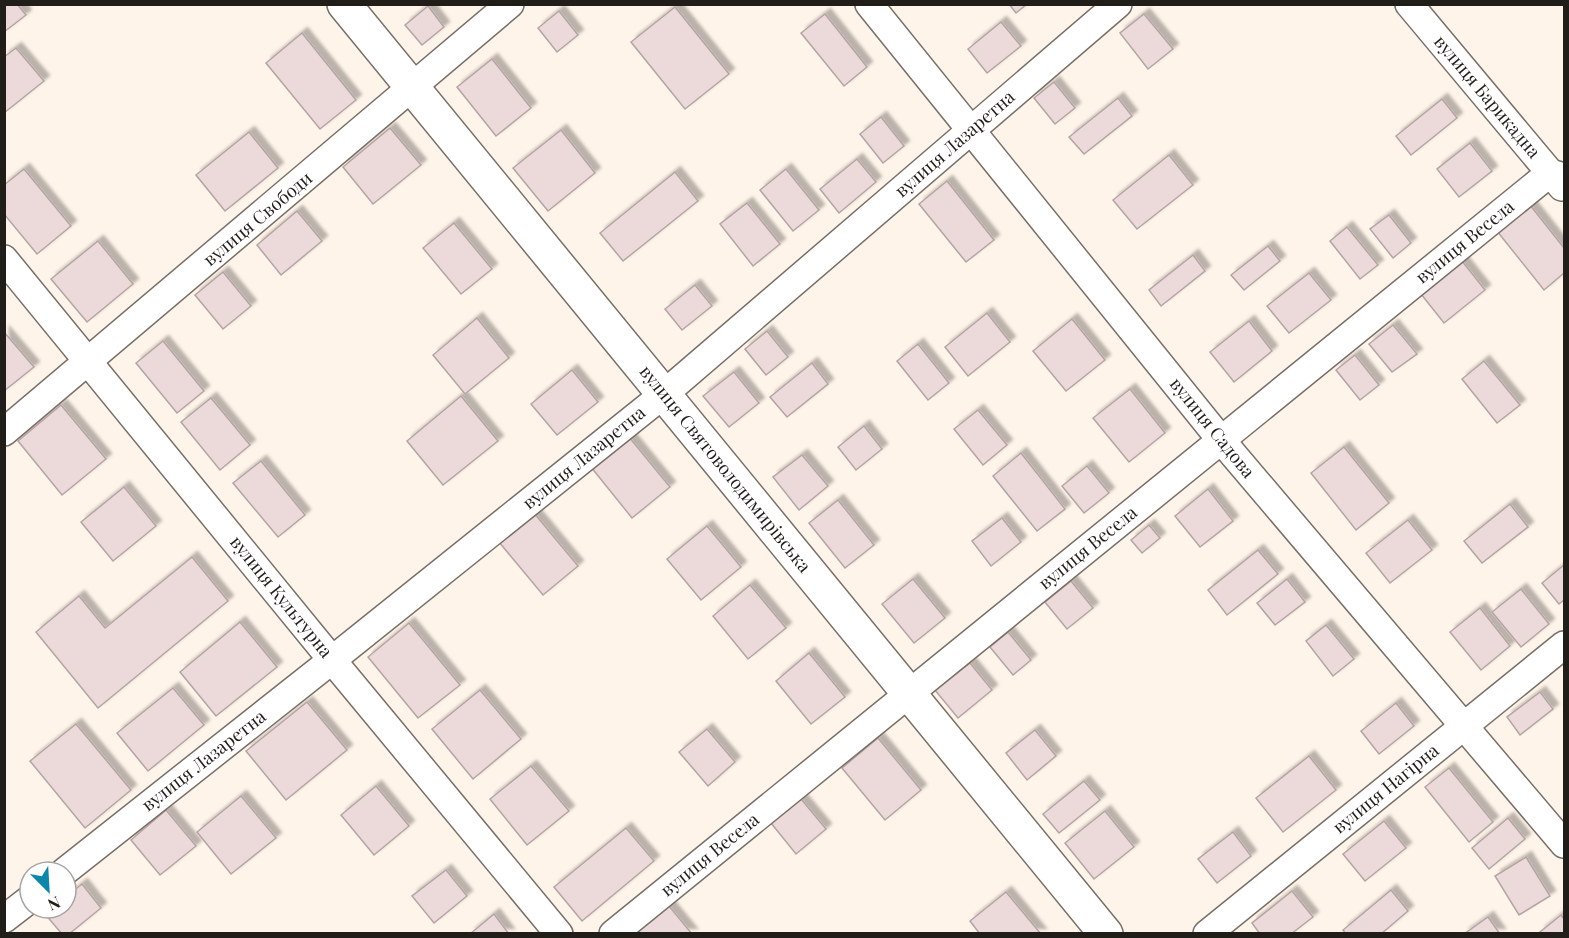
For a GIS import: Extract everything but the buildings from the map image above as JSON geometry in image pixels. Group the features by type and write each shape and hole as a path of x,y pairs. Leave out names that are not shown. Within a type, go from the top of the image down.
{"street":[{"name":"вулиця Святоволодимирівська","path":"344,4 1106,933"},
{"name":"вулиця Свободи","path":"4,432 510,4"},
{"name":"вулиця Садова","path":"870,4 1221,440 1564,844"},
{"name":"вулиця Лазаретна","path":"78,861 664,394 1118,4"},
{"name":"вулиця Барикадна","path":"1409,4 1560,180"},
{"name":"вулиця Весела","path":"613,933 1221,440 1560,180"},
{"name":"вулиця Культурна","path":"4,259 559,933"},
{"name":"вулиця Нагірна","path":"1207,933 1564,645"},
{"path":"4,919 18,908"}]}
